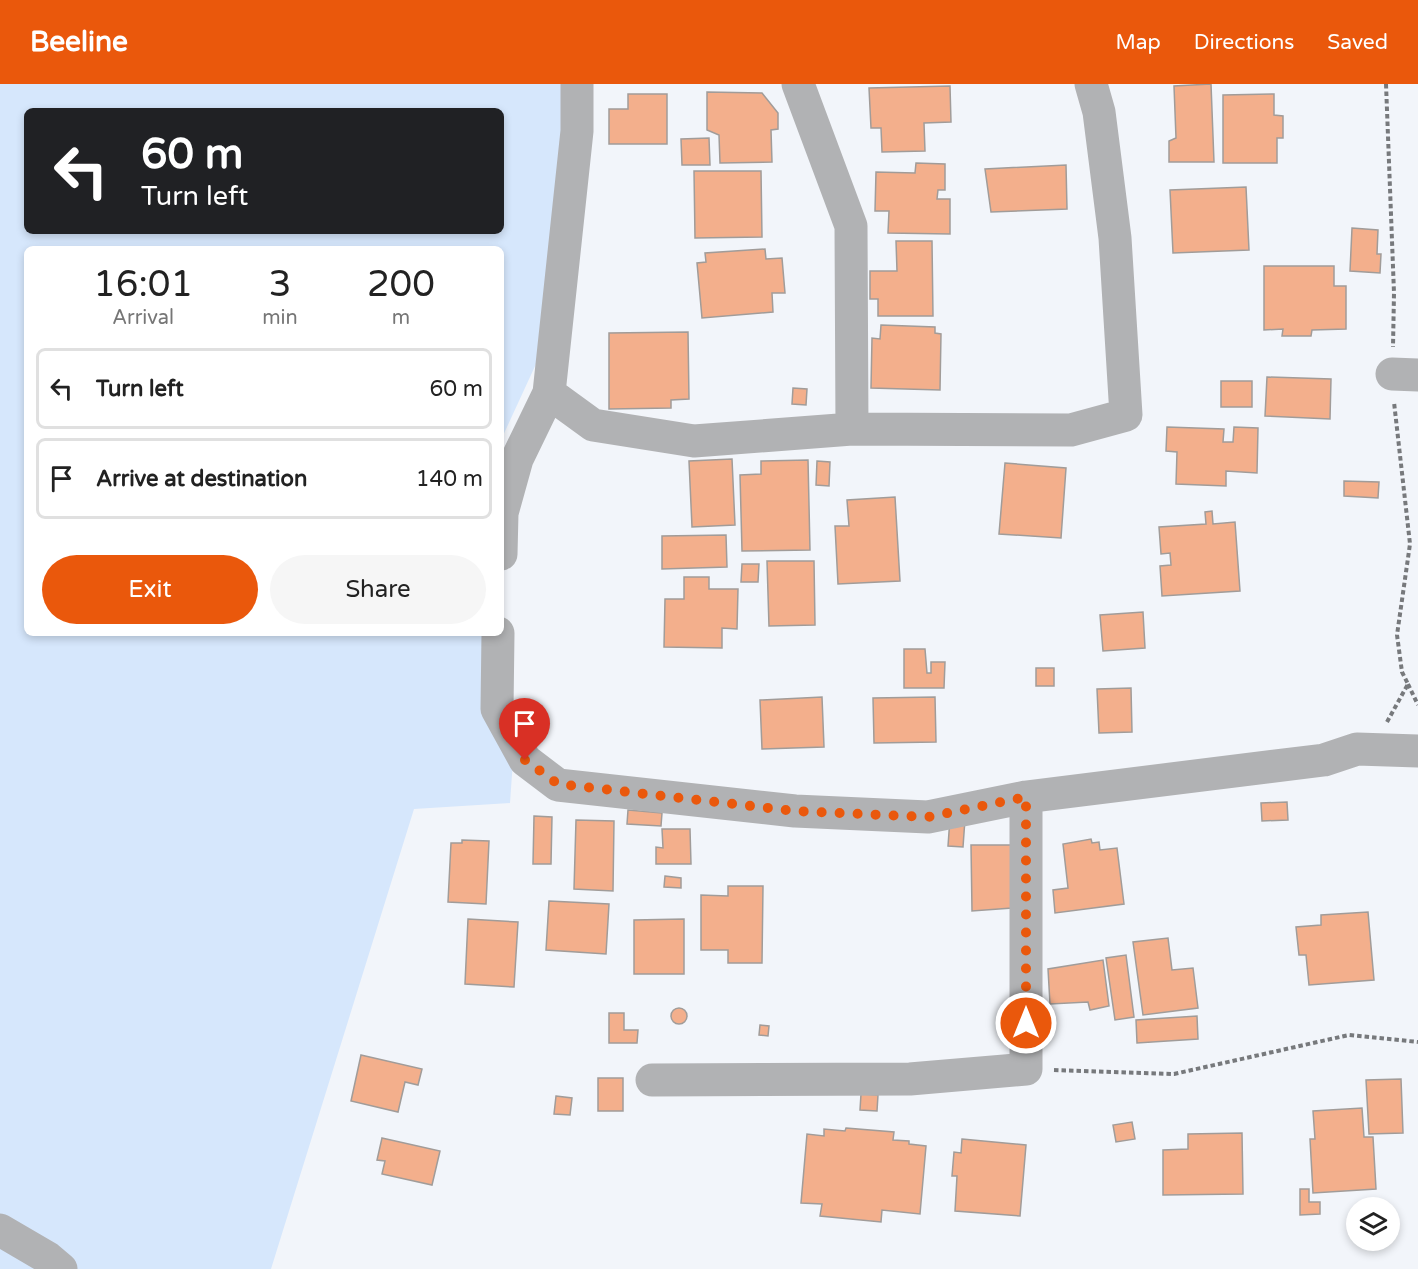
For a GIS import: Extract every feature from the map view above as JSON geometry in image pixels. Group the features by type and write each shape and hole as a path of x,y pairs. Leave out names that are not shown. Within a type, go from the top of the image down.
{"street":[{"path":"504,506 517,459 549,393 577,131 577,84"},
{"path":"798,84 851,226 852,429"},
{"path":"549,393 593,425 694,441 852,429 1071,430 1126,415 1115,238 1099,112 1091,84"},
{"path":"498,636 497,709 525,760 558,784 795,811 928,817 1026,797 1312,761 1356,749 1418,751"},
{"path":"652,1080 910,1080 1026,1069 1026,797"},
{"path":"0,1230 48,1258 61,1269"}],"path":[{"path":"1386,84 1394,292 1405,374 1410,544 1397,635 1402,672 1418,705"},
{"path":"1356,749 1384,728 1408,684"},
{"path":"1026,1069 1174,1074 1349,1035 1418,1042"}],"shaded area":[{"path":"0,84 562,84 564,114 536,364 504,433 504,246 24,246 24,636 487,636 513,760 510,803 414,809 271,1269 0,1269"}],"building":[{"path":"1211,84 1214,162 1169,162 1169,141 1176,138 1174,86"},
{"path":"950,86 951,122 924,123 925,151 882,152 881,128 871,128 869,88"},
{"path":"707,92 762,93 778,113 778,129 771,130 772,162 720,163 719,135 707,130"},
{"path":"628,94 667,94 667,144 609,144 609,109 628,109"},
{"path":"1274,94 1274,115 1283,116 1283,138 1277,138 1277,163 1223,163 1223,95"},
{"path":"709,138 710,165 682,165 681,139"},
{"path":"916,163 945,164 945,190 938,190 937,199 950,199 950,234 888,233 889,211 875,211 876,172 915,173"},
{"path":"1066,165 1067,209 991,212 985,169"},
{"path":"694,171 761,171 762,237 695,238"},
{"path":"1246,187 1249,250 1173,253 1170,190"},
{"path":"1352,228 1378,230 1377,254 1381,254 1380,273 1350,271"},
{"path":"896,241 932,241 933,316 878,316 878,299 870,299 870,271 897,271"},
{"path":"765,249 766,259 782,258 785,293 772,293 773,312 702,318 697,263 706,262 705,253"},
{"path":"1264,266 1334,266 1334,286 1346,286 1346,329 1312,330 1311,336 1282,336 1283,329 1264,330"},
{"path":"881,325 935,327 935,333 941,334 940,390 871,388 872,338 880,339"},
{"path":"688,332 689,399 671,400 671,408 609,409 609,333"},
{"path":"1267,377 1331,379 1330,419 1265,416"},
{"path":"1221,381 1252,381 1252,407 1221,407"},
{"path":"793,388 807,389 806,405 792,404"},
{"path":"1167,427 1224,429 1223,442 1233,442 1234,427 1258,428 1257,473 1226,471 1226,486 1176,484 1177,452 1166,451"},
{"path":"732,459 735,525 692,527 689,461"},
{"path":"808,460 810,550 742,551 740,475 761,474 761,461"},
{"path":"817,461 830,462 829,486 816,485"},
{"path":"1005,463 1066,468 1061,538 999,534"},
{"path":"1344,481 1379,482 1378,498 1344,496"},
{"path":"895,497 900,581 838,584 835,526 849,526 847,500"},
{"path":"1212,511 1213,524 1235,522 1240,591 1162,596 1160,566 1171,565 1170,553 1161,554 1159,527 1206,524 1205,512"},
{"path":"726,535 727,567 662,569 662,536"},
{"path":"767,561 814,561 815,625 769,626"},
{"path":"742,564 759,564 758,582 741,582"},
{"path":"684,577 709,577 709,589 738,589 737,629 722,628 722,648 664,647 665,599 684,599"},
{"path":"1143,612 1145,648 1103,651 1100,615"},
{"path":"904,649 925,649 927,673 931,673 931,662 945,662 944,688 904,688"},
{"path":"1036,668 1054,668 1054,686 1036,686"},
{"path":"1131,688 1132,732 1099,733 1097,689"},
{"path":"822,697 824,747 762,749 760,700"},
{"path":"935,697 936,742 874,743 873,698"},
{"path":"1287,802 1288,820 1262,821 1261,803"},
{"path":"628,810 662,813 661,826 627,824"},
{"path":"534,816 552,817 551,864 533,864"},
{"path":"950,818 965,819 963,847 948,846"},
{"path":"576,820 614,821 613,891 574,889"},
{"path":"662,829 690,829 691,864 656,864 656,847 663,848"},
{"path":"1091,839 1092,843 1099,842 1100,850 1117,848 1124,904 1055,913 1053,890 1068,888 1063,844"},
{"path":"462,840 489,841 486,904 448,902 451,843 462,843"},
{"path":"971,845 1011,845 1012,908 972,911"},
{"path":"665,876 681,878 681,888 664,887"},
{"path":"728,886 763,886 762,963 728,963 728,950 701,950 701,895 728,896"},
{"path":"549,901 609,904 606,954 546,950"},
{"path":"1368,912 1374,980 1309,985 1306,955 1299,955 1296,927 1321,925 1321,915"},
{"path":"468,919 518,922 514,987 465,984"},
{"path":"684,919 684,974 634,974 634,920"},
{"path":"1168,938 1172,970 1193,968 1198,1008 1143,1015 1133,942"},
{"path":"1126,955 1134,1017 1115,1020 1106,958"},
{"path":"1103,960 1109,1006 1090,1010 1088,1002 1050,1004 1048,969"},
{"path":"676,1008 682,1008 687,1016 685,1022 676,1024 671,1019 671,1013"},
{"path":"609,1013 624,1013 624,1030 638,1030 637,1043 609,1043"},
{"path":"1197,1016 1198,1039 1137,1043 1136,1020"},
{"path":"760,1025 769,1026 768,1036 759,1035"},
{"path":"361,1055 422,1069 418,1085 405,1082 398,1112 351,1101"},
{"path":"598,1078 623,1078 623,1111 598,1111"},
{"path":"1401,1079 1403,1133 1369,1134 1366,1080"},
{"path":"861,1094 878,1095 877,1111 860,1110"},
{"path":"556,1096 572,1098 570,1115 554,1114"},
{"path":"1362,1108 1364,1137 1373,1137 1376,1189 1313,1193 1310,1139 1315,1139 1313,1111"},
{"path":"1132,1122 1135,1139 1116,1142 1113,1125"},
{"path":"846,1128 894,1132 893,1140 909,1141 909,1144 926,1146 920,1214 882,1210 881,1222 820,1216 822,1204 801,1203 807,1134 824,1136 824,1129 845,1131"},
{"path":"1242,1133 1243,1194 1163,1195 1163,1150 1188,1149 1188,1134"},
{"path":"382,1138 440,1151 432,1185 382,1174 385,1161 377,1160"},
{"path":"962,1139 1026,1145 1020,1216 955,1211 957,1176 952,1176 954,1152 961,1153"},
{"path":"1300,1189 1309,1189 1309,1202 1320,1202 1320,1214 1300,1215"}],"route":[{"path":"525,760 558,784 645,796 795,811 928,817 1026,797 1026,1023"}]}
